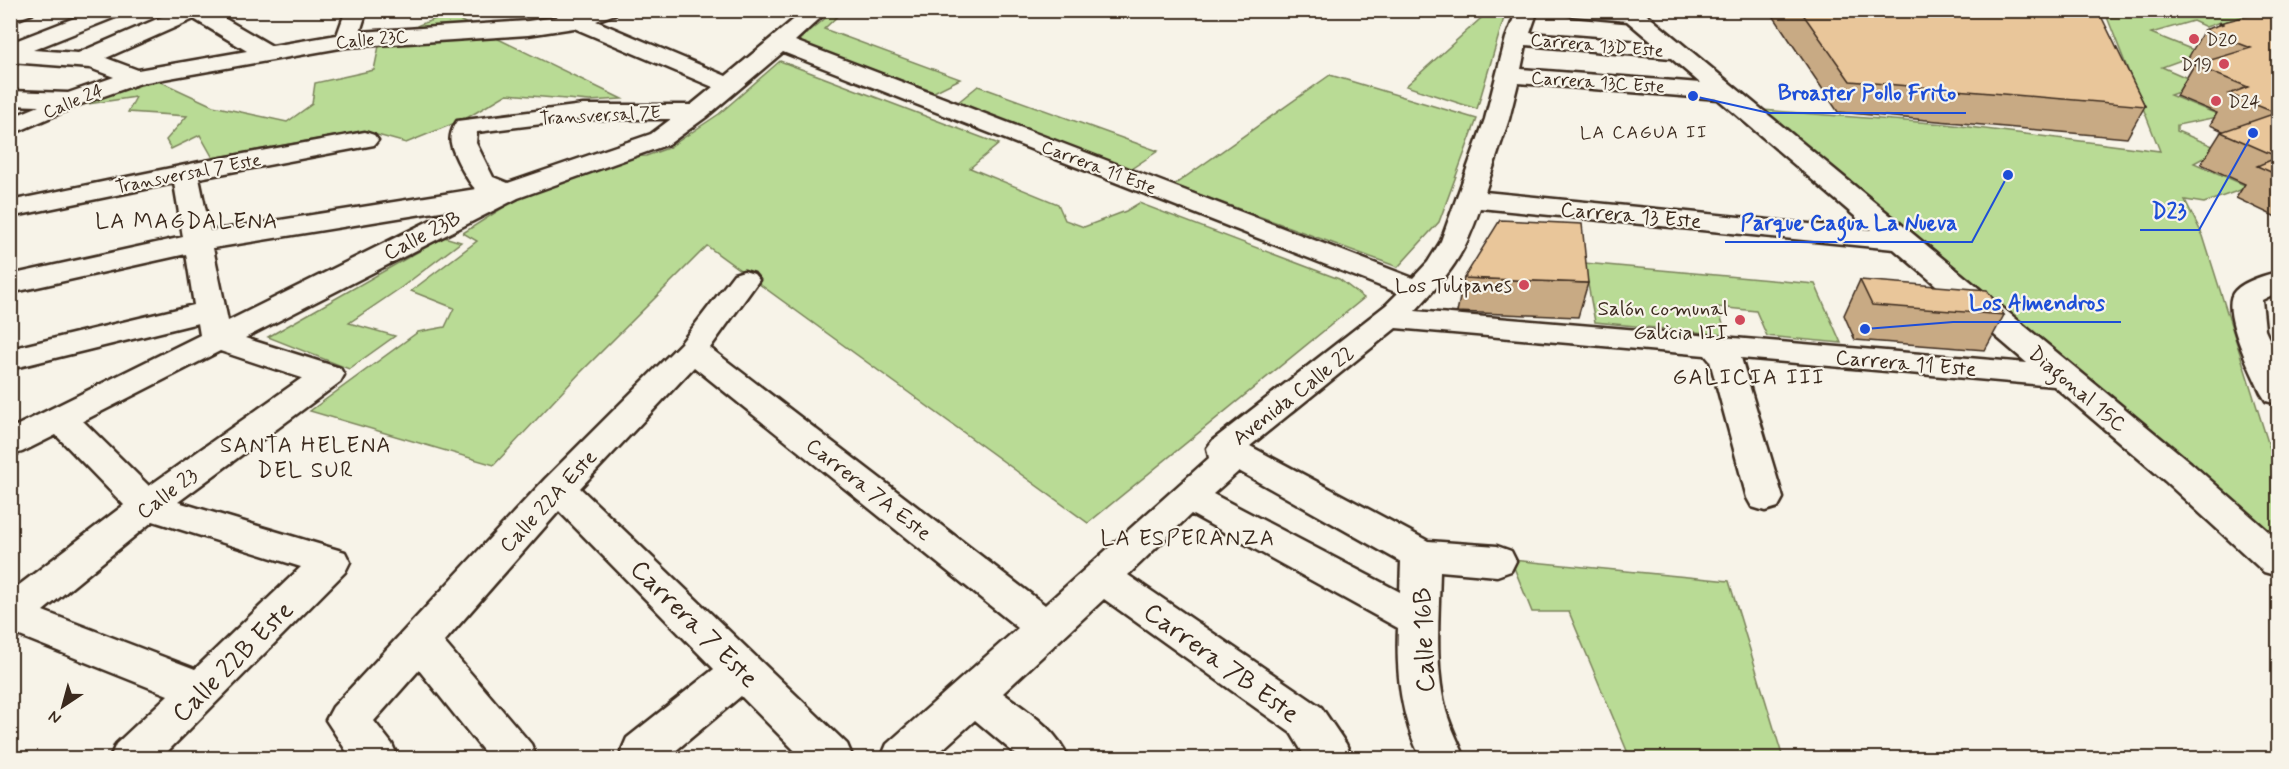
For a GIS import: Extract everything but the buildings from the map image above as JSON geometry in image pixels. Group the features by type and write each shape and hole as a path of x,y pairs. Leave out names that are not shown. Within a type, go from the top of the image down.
{"street":[{"path":"10,16 25,10"},
{"path":"10,53 116,10"},
{"path":"346,40 357,10"},
{"path":"549,10 729,86"},
{"name":"Calle 23C","path":"136,77 346,40 528,28 575,21 608,10"},
{"name":"Avenida Calle 22","path":"903,759 1187,496 1227,462 1225,448 1390,318 1439,267 1455,241 1497,118 1518,38 1528,10"},
{"path":"1574,10 1629,13"},
{"path":"81,60 195,11 269,54"},
{"name":"Diagonal 15C","path":"1629,13 2178,472 2278,562"},
{"name":"Calle 23B","path":"10,444 60,419 213,325 508,192 660,139 698,112 780,44 804,15"},
{"name":"Carrera 13D Este","path":"1518,38 1677,52"},
{"name":"Carrera 11 Este","path":"780,44 1418,290"},
{"path":"10,53 94,61 136,77"},
{"name":"Carrera 13C Este","path":"1509,75 1724,92"},
{"name":"Calle 24","path":"10,128 73,99 136,77"},
{"path":"10,98 73,99"},
{"name":"Transversal 7E","path":"508,192 482,182 463,143 466,126 583,112 698,112"},
{"name":"Transversal 7 Este","path":"10,209 185,173 365,140"},
{"path":"10,359 213,325 185,173"},
{"path":"10,284 197,243 508,192"},
{"name":"Carrera 13 Este","path":"1469,200 1901,241"},
{"name":"Calle 22A Este","path":"376,759 348,720 558,488 692,350 744,280"},
{"path":"2278,282 2246,296 2248,330 2278,393"},
{"name":"Carrera 11 Este","path":"1390,318 2063,376"},
{"name":"Calle 23","path":"11,615 147,506 328,375 213,325"},
{"path":"1715,346 1726,360 1766,498"},
{"name":"Carrera 7A Este","path":"692,350 1046,628"},
{"path":"60,419 147,506"},
{"path":"1225,448 1421,555 1497,561"},
{"name":"Carrera 7 Este","path":"558,488 831,759"},
{"path":"1187,496 1419,621"},
{"name":"Calle 22B Este","path":"132,759 331,562 147,506"},
{"name":"Calle 16B","path":"1421,555 1419,685 1436,746 1443,759"},
{"name":"Carrera 7B Este","path":"1102,577 1306,720 1330,759"},
{"path":"11,615 203,690"},
{"path":"419,641 515,759"},
{"path":"643,752 743,670"},
{"path":"974,694 1033,753"}],"green space":[{"path":"459,10 471,11 453,17 622,99 590,101 507,94 465,119 406,143 363,131 213,158 200,135 171,149 166,140 187,116 128,112 136,97 81,105 153,78 213,106 287,122 312,104 315,83 374,70 379,46 419,25"},
{"path":"834,11 843,11 824,29 960,79 934,92 797,42"},
{"path":"1489,11 1506,11 1477,109 1406,86"},
{"path":"2278,11 2252,36 2220,22 2206,27 2193,21 2151,33 2201,53 2162,67 2201,84 2170,95 2222,116 2177,125 2177,131 2220,149 2194,163 2249,187 2204,203 2185,200 2203,236 2270,449 2278,462 2278,537 1876,201 1762,110 1945,124 2160,151 2107,17"},
{"path":"780,61 999,144 970,168 1058,204 1065,220 1084,227 1126,211 1139,203 1339,279 1364,298 1088,523 707,246 579,374 494,465 310,411 418,332 445,327 454,308 411,291 477,241 463,233 520,197 624,157 646,156 668,148 719,114"},
{"path":"1330,75 1477,119 1439,222 1398,267 1174,185"},
{"path":"978,86 1158,151 1131,169 957,103"},
{"path":"444,237 461,242 402,287 349,323 395,336 349,369 268,337"},
{"path":"1584,263 1815,284 1841,343 1767,336 1756,311 1718,307 1726,335 1595,322"},
{"path":"1511,560 1729,581 1783,758 1630,758 1569,612 1532,612"}],"place":[{"name":"D20","path":"2194,39"},
{"name":"D19","path":"2224,64"},
{"name":"Broaster Pollo Frito","path":"1693,96"},
{"name":"D24","path":"2216,101"},
{"name":"D23","path":"2253,133"},
{"name":"Parque Cagua La Nueva","path":"2008,175"},
{"name":"Los Tulipanes","path":"1524,285"},
{"name":"Salón comunal Galicia III","path":"1740,320"},
{"name":"Los Almendros","path":"1865,329"}],"district":[{"name":"LA CAGUA II","path":"1644,132"},
{"name":"LA MAGDALENA","path":"187,220"},
{"name":"GALICIA III","path":"1749,376"},
{"name":"SANTA HELENA DEL SUR","path":"306,456"},
{"name":"LA ESPERANZA","path":"1188,537"}]}
